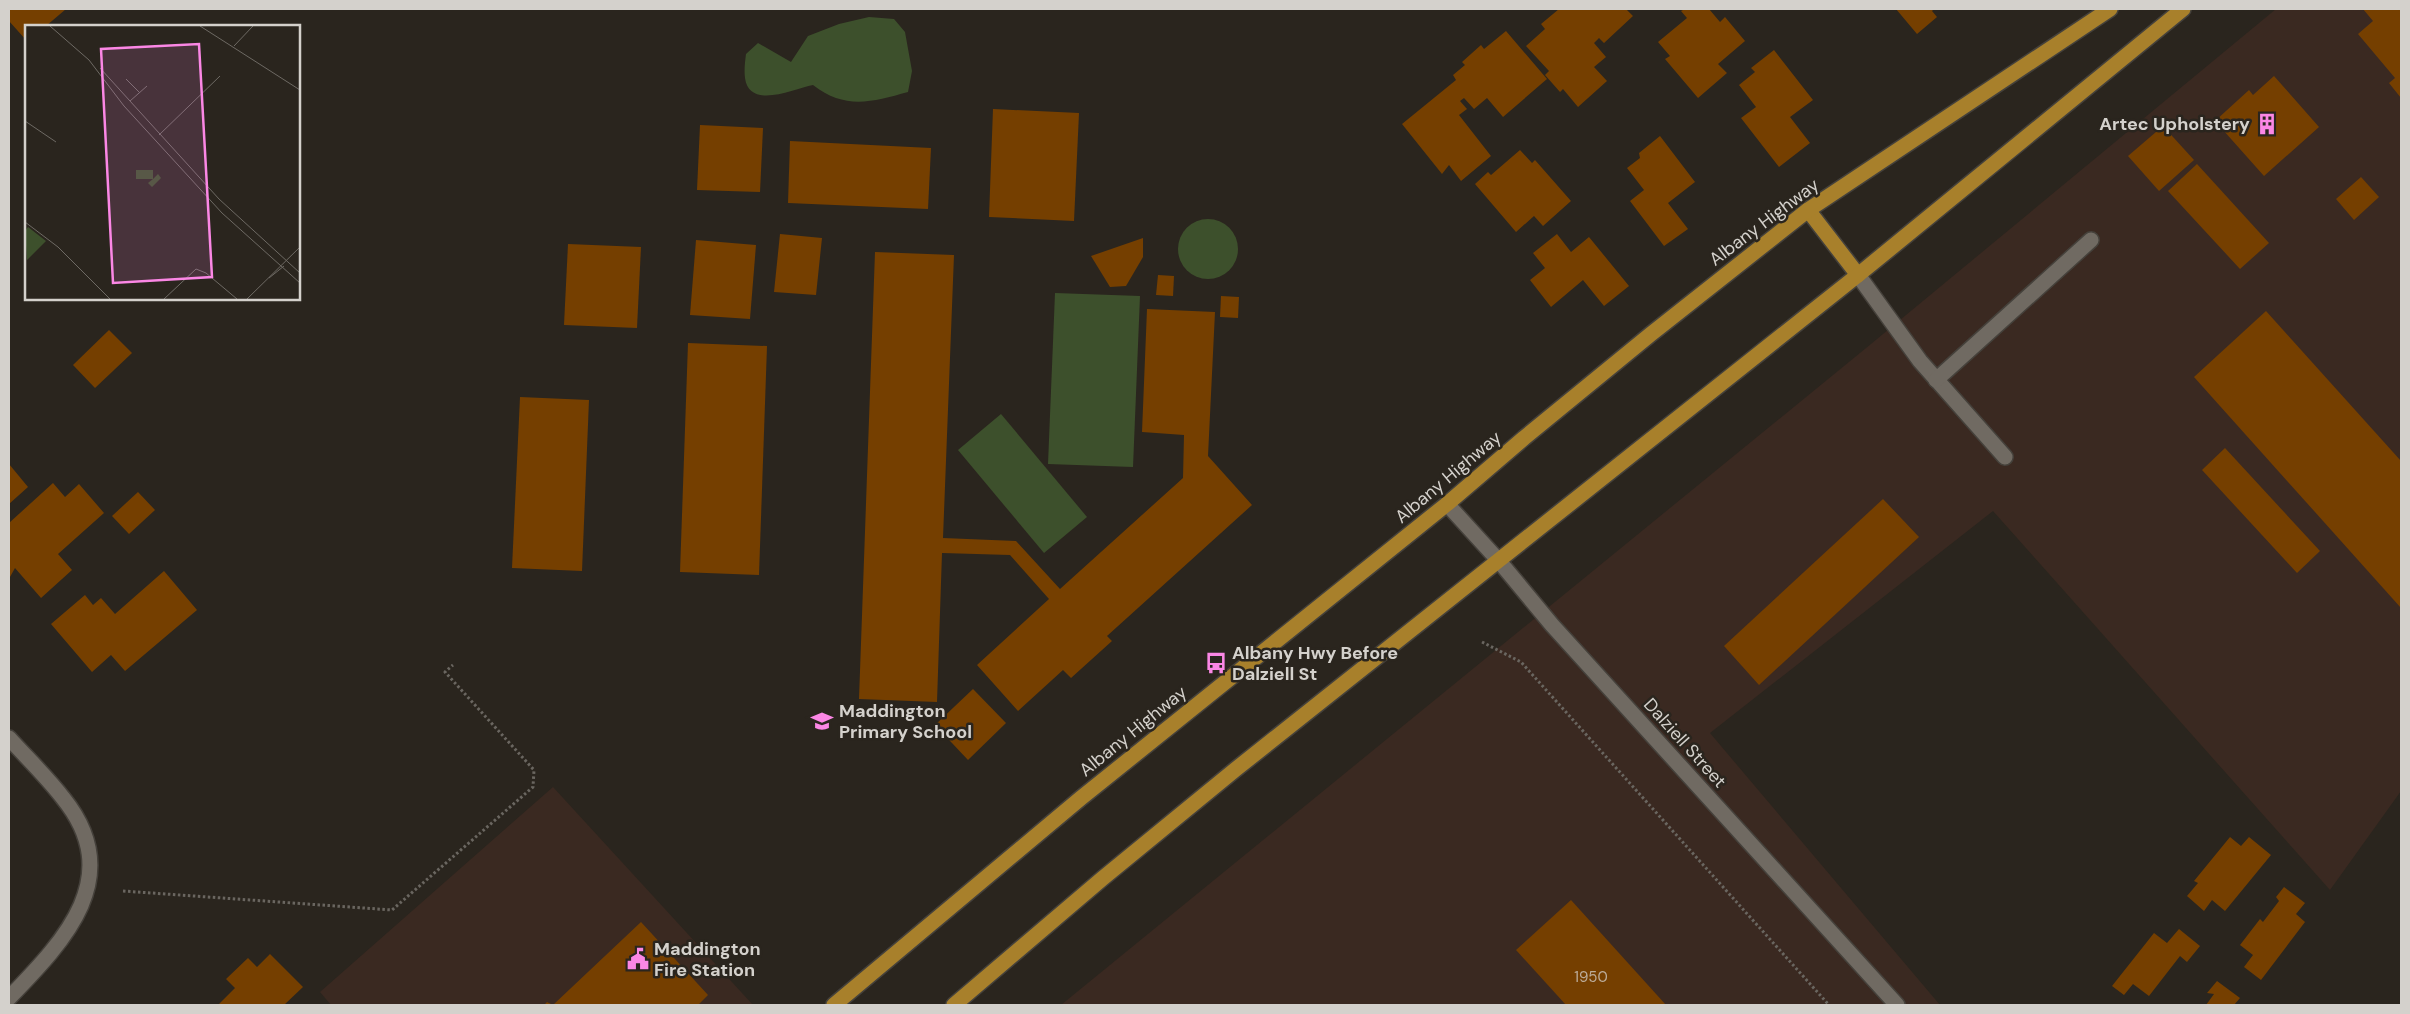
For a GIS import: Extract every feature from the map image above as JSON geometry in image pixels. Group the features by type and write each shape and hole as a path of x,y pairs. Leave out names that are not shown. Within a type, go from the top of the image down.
{"highway":[{"name":"Albany Highway","path":"834,1005 1081,798 1447,504 1561,407 1808,210 2110,9"},
{"path":"954,1005 1103,878 1214,787 1858,274 2183,9"},
{"path":"1808,210 1858,274"}],"street":[{"path":"1936,380 2091,240"},
{"path":"1858,274 1920,361 2005,457"},
{"name":"Dalziell Street","path":"1447,504 1499,561 1552,625 1897,1005"},
{"path":"9,738 64,799 85,834 90,863 84,900 68,931 48,957 9,998"}],"path":[{"path":"1482,642 1522,662 1828,1005"},
{"path":"123,891 392,910 533,787 534,770 445,672 453,665"}],"shaded area":[{"path":"2276,9 2401,9 2401,791 2330,890 1993,511 1710,733 1940,1005 1061,1005 1871,344"},
{"path":"553,787 753,1005 331,1005 320,992"}],"green space":[{"path":"869,17 894,19 905,32 912,71 908,92 882,99 859,102 836,98 813,85 773,95 755,93 748,88 745,78 746,54 758,43 791,62 808,36 839,24"},
{"path":"1208,219 1225,224 1233,232 1238,249 1233,266 1225,274 1208,279 1191,274 1183,266 1178,249 1183,232 1191,224"},
{"path":"1055,293 1140,296 1133,467 1048,464"},
{"path":"1001,414 1087,517 1044,553 958,450"}],"building":[{"path":"9,9 66,9 47,25 25,25 25,39 9,21"},
{"path":"1559,9 1626,9 1633,16 1604,43 1599,38 1594,43 1606,57 1594,67 1607,81 1578,107 1563,89 1560,92 1545,75 1549,71 1526,46 1545,29 1541,24"},
{"path":"1685,9 1709,9 1720,22 1725,17 1745,41 1718,64 1727,73 1698,98 1665,59 1670,56 1658,42 1687,18 1681,11"},
{"path":"1896,9 1934,9 1932,11 1937,17 1917,34"},
{"path":"2363,9 2401,9 2401,98 2389,83 2395,78 2358,34 2373,21"},
{"path":"1506,31 1547,79 1503,117 1487,98 1474,109 1464,98 1460,101 1467,109 1459,115 1491,156 1461,181 1449,165 1442,174 1402,124 1456,80 1453,75 1465,65 1462,62 1481,45 1484,49"},
{"path":"1774,50 1813,100 1790,117 1810,143 1779,167 1741,118 1756,107 1739,85 1755,72 1751,68"},
{"name":"Artec Upholstery","path":"2274,76 2319,127 2264,176 2215,121 2249,90 2253,95"},
{"path":"993,109 1079,113 1074,221 989,217"},
{"path":"700,125 763,128 760,192 697,190"},
{"path":"2163,126 2194,160 2159,191 2128,156"},
{"path":"1660,136 1695,182 1668,203 1688,229 1664,246 1630,201 1644,190 1627,168 1640,158 1639,153"},
{"path":"790,141 931,148 928,209 788,203"},
{"path":"1520,150 1532,163 1535,160 1571,201 1543,226 1534,216 1516,232 1475,184 1488,172 1491,175"},
{"path":"2197,164 2269,243 2240,269 2168,191"},
{"path":"2361,177 2379,197 2354,220 2336,199"},
{"path":"780,234 822,238 816,295 774,292"},
{"path":"1557,234 1571,252 1589,237 1629,286 1604,306 1583,280 1551,307 1530,280 1545,268 1533,253"},
{"path":"1143,238 1143,257 1126,286 1110,287 1091,256"},
{"path":"696,240 756,245 750,319 690,315"},
{"path":"568,244 641,247 637,328 564,325"},
{"path":"875,252 954,255 943,538 1016,541 1060,589 1183,478 1184,435 1142,432 1147,309 1215,312 1208,456 1252,505 1107,636 1112,641 1071,678 1063,670 1018,711 977,665 1049,599 1010,555 942,553 937,702 859,699"},
{"path":"1158,275 1174,276 1173,296 1156,295"},
{"path":"1221,296 1239,297 1238,318 1220,317"},
{"path":"2266,311 2401,461 2401,608 2194,377"},
{"path":"109,330 132,353 95,388 73,365"},
{"path":"688,343 767,346 759,575 680,572"},
{"path":"520,397 589,400 582,571 512,568"},
{"path":"2225,448 2320,551 2297,573 2202,470"},
{"path":"9,464 28,487 9,504"},
{"path":"53,483 65,497 79,484 104,513 58,554 72,570 41,598 15,568 10,577 9,575 9,523"},
{"path":"138,492 155,510 129,534 112,516"},
{"path":"1883,499 1919,537 1759,685 1724,646"},
{"path":"164,571 197,610 125,671 111,655 92,672 51,624 85,595 93,605 101,598 115,614"},
{"path":"973,689 1006,723 968,760 935,725"},
{"path":"2230,837 2241,846 2249,837 2271,855 2225,911 2212,900 2204,911 2187,896 2198,883 2194,881"},
{"path":"2284,887 2305,903 2296,914 2305,922 2261,980 2244,967 2253,955 2240,945 2260,919 2263,922 2279,901 2276,897"},
{"path":"1571,900 1666,1005 1566,1005 1516,950"},
{"name":"Maddington Fire Station","path":"641,922 708,995 698,1005 553,1005"},
{"path":"2179,929 2200,946 2187,962 2180,956 2149,996 2133,984 2124,995 2112,986 2154,933 2167,943"},
{"path":"270,954 303,987 284,1005 218,1005 235,988 226,979 248,958 257,967"},
{"path":"2217,981 2240,998 2234,1005 2206,1005 2214,994 2207,993"}],"place":[{"name":"Artec Upholstery","path":"2267,124"},
{"name":"Albany Hwy Before Dalziell St","path":"1216,663"},
{"name":"Maddington Primary School","path":"822,721"},
{"name":"Maddington Fire Station","path":"638,959"}]}
